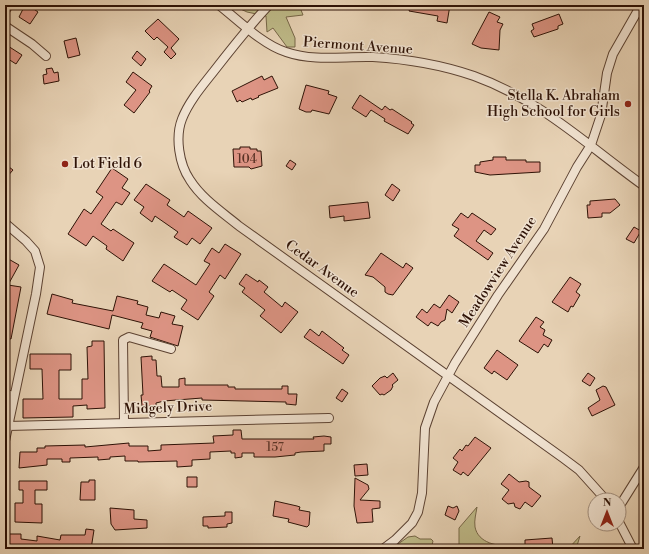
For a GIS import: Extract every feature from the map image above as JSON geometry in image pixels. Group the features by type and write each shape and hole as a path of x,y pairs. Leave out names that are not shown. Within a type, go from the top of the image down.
{"street":[{"path":"5,11 9,5"},
{"name":"Piermont Avenue","path":"219,5 248,28 276,47 301,56 396,59 448,68 508,90 539,107 644,186"},
{"name":"Cedar Avenue","path":"269,5 248,28 198,92 182,119 179,136 179,148 183,167 190,180 208,201 239,226 563,458 579,470 599,492"},
{"name":"Meadowview Avenue","path":"383,549 396,540 412,523 418,512 422,493 425,428 434,402 448,376 498,295 544,228 577,167 591,145 600,115 607,73 613,54 641,5"},
{"path":"5,26 32,44 46,56"},
{"path":"5,223 35,251 40,267 33,308 5,441"},
{"path":"124,422 123,342 125,338 171,349"},
{"path":"5,393 14,397"},
{"name":"Midgely Drive","path":"8,426 329,418"},
{"path":"627,494 644,467"},
{"path":"624,532 633,549"}],"shaded area":[{"path":"232,5 299,5 303,15 286,17 295,38 295,47 287,47 273,28 267,32 266,16 247,12"},
{"path":"477,507 475,527 480,537 489,543 511,545 509,549 464,549 459,545 459,528"},
{"path":"415,536 420,539 431,539 433,541 431,549 415,549 413,546 411,549 391,549 408,537"},
{"path":"580,536 576,549 568,549"}],"building":[{"path":"25,5 28,5 38,12 30,24 19,17"},
{"path":"411,5 450,5 447,23 437,21 438,16 409,11"},
{"path":"489,12 500,17 497,22 503,24 500,30 499,50 481,48 472,44"},
{"path":"559,14 563,24 558,26 558,29 534,37 531,31 534,29 532,24"},
{"path":"158,19 179,39 171,48 176,54 171,59 164,52 168,47 157,37 154,40 145,31"},
{"path":"76,38 80,55 68,58 64,41"},
{"path":"8,46 22,55 16,64 5,57 5,51"},
{"path":"137,51 146,59 141,66 132,58"},
{"path":"52,68 54,73 58,72 59,81 44,84 43,75 47,74 46,69"},
{"path":"133,72 152,86 149,91 150,92 134,113 124,105 136,90 126,82"},
{"path":"262,76 264,80 272,76 278,88 252,100 251,98 242,102 240,100 237,102 232,91"},
{"path":"306,85 329,91 328,94 337,97 329,114 312,110 311,112 306,112 299,109"},
{"path":"360,95 382,110 385,106 412,122 411,123 414,125 408,134 384,121 385,119 371,110 366,117 352,108"},
{"path":"240,147 250,147 250,149 257,149 257,151 261,151 262,166 251,169 249,167 234,167 233,149 240,149"},
{"path":"493,157 506,157 506,160 540,162 540,172 490,175 475,172 475,165 480,165 480,162 493,160"},
{"path":"290,160 296,164 292,170 286,166"},
{"path":"5,164 13,170 5,179"},
{"path":"112,168 128,179 122,188 130,193 122,205 116,202 101,224 111,231 113,229 134,243 123,261 106,249 107,246 93,236 86,246 68,234 84,209 91,214 103,197 96,192"},
{"path":"146,184 170,200 167,205 184,217 188,211 212,228 200,244 192,238 187,245 174,237 178,232 155,216 152,222 140,213 144,207 134,200"},
{"path":"392,184 400,190 393,201 385,195"},
{"path":"615,199 620,205 610,213 602,213 602,217 588,218 587,205 590,205 590,201"},
{"path":"368,202 370,218 344,221 344,216 330,218 329,206"},
{"path":"461,213 468,218 472,213 496,229 491,235 484,230 476,241 493,253 488,260 454,236 459,229 452,225"},
{"path":"634,227 641,231 634,243 626,239"},
{"path":"225,244 241,254 225,279 220,275 209,292 214,296 198,320 181,309 187,300 172,290 170,292 152,281 164,264 196,285 210,264 204,261 212,248 219,253"},
{"path":"381,253 403,268 406,263 413,268 393,295 385,292 385,287 373,277 365,275"},
{"path":"5,257 19,265 8,285 21,287 11,339 5,338"},
{"path":"246,274 258,282 259,280 268,287 264,292 282,307 285,302 298,312 281,333 260,316 265,310 242,292 245,288 239,284"},
{"path":"570,277 581,284 576,292 580,295 573,307 571,306 568,312 552,302"},
{"path":"52,294 73,300 72,303 113,311 117,296 138,301 137,304 148,307 146,315 159,318 161,312 175,316 172,324 183,326 178,346 150,337 152,331 141,328 143,323 112,315 109,329 47,314"},
{"path":"449,295 459,302 452,313 447,309 445,320 438,326 431,322 428,326 416,317 422,309 427,313 434,304 440,308"},
{"path":"536,317 544,322 540,327 545,330 543,335 552,340 548,347 544,344 538,353 519,341"},
{"path":"310,329 319,336 322,331 344,348 342,350 349,355 343,364 304,337"},
{"path":"92,341 104,341 105,408 87,409 87,405 73,406 73,417 23,418 23,399 43,399 42,369 30,369 30,354 71,354 71,370 59,370 59,399 82,399 82,379 88,379 87,347 92,346"},
{"path":"497,350 518,365 507,380 494,371 492,374 484,368"},
{"path":"152,356 152,360 156,360 157,376 161,376 162,387 179,387 179,379 185,378 185,385 228,385 228,387 235,387 235,389 282,389 282,386 288,386 288,394 297,394 296,405 286,404 286,402 202,400 202,398 164,401 156,403 156,406 142,406 141,395 143,395 141,357"},
{"path":"393,373 398,380 392,385 391,390 384,395 380,395 372,386 380,378 385,376 387,378"},
{"path":"588,373 595,378 590,386 582,381"},
{"path":"603,386 606,387 615,405 592,416 588,408 600,400 596,390"},
{"path":"342,389 348,393 342,402 336,398"},
{"path":"233,430 241,430 242,439 314,439 313,437 324,436 331,437 331,444 324,444 324,451 301,452 295,453 295,455 275,457 254,457 254,453 242,453 242,457 235,458 235,453 231,453 231,451 210,452 210,459 192,460 192,466 177,467 177,461 125,461 125,456 110,457 110,459 98,460 98,457 70,458 70,462 62,462 62,459 47,459 47,465 19,468 20,452 37,452 37,448 45,448 45,446 85,445 85,447 129,443 129,446 148,446 148,451 161,450 161,445 214,443 213,436 233,435"},
{"path":"475,437 491,448 468,476 463,472 461,475 453,470 458,462 453,458 460,449 462,451 466,445 468,446"},
{"path":"367,464 368,475 355,476 354,465"},
{"path":"509,474 519,482 529,482 529,487 541,496 532,507 525,502 520,509 515,507 514,503 508,504 502,499 509,490 501,484"},
{"path":"187,477 197,477 197,487 187,487"},
{"path":"355,478 368,485 369,489 360,500 380,501 380,508 372,509 373,522 357,523 354,506"},
{"path":"89,480 95,480 95,500 80,500 81,482 89,482"},
{"path":"19,481 47,481 47,490 35,490 35,504 42,504 42,523 15,522 15,503 23,503 23,490 19,490"},
{"path":"275,501 297,506 300,507 299,510 310,512 309,525 307,527 288,522 289,519 273,516"},
{"path":"448,506 453,508 457,506 459,511 455,520 445,515"},
{"path":"110,508 134,510 134,519 147,520 147,528 115,530 111,524"},
{"path":"225,512 232,512 232,523 227,524 227,527 208,528 208,526 203,526 203,517 225,516"},
{"path":"86,529 94,530 91,549 8,549 8,534 21,534 21,539 37,541 37,536 60,540 61,535 85,535"},
{"path":"552,538 553,549 530,549 529,546 525,547 525,540"}],"place":[{"name":"Stella K. Abraham High School for Girls","path":"628,104"},
{"name":"Lot Field 6","path":"65,164"}]}
